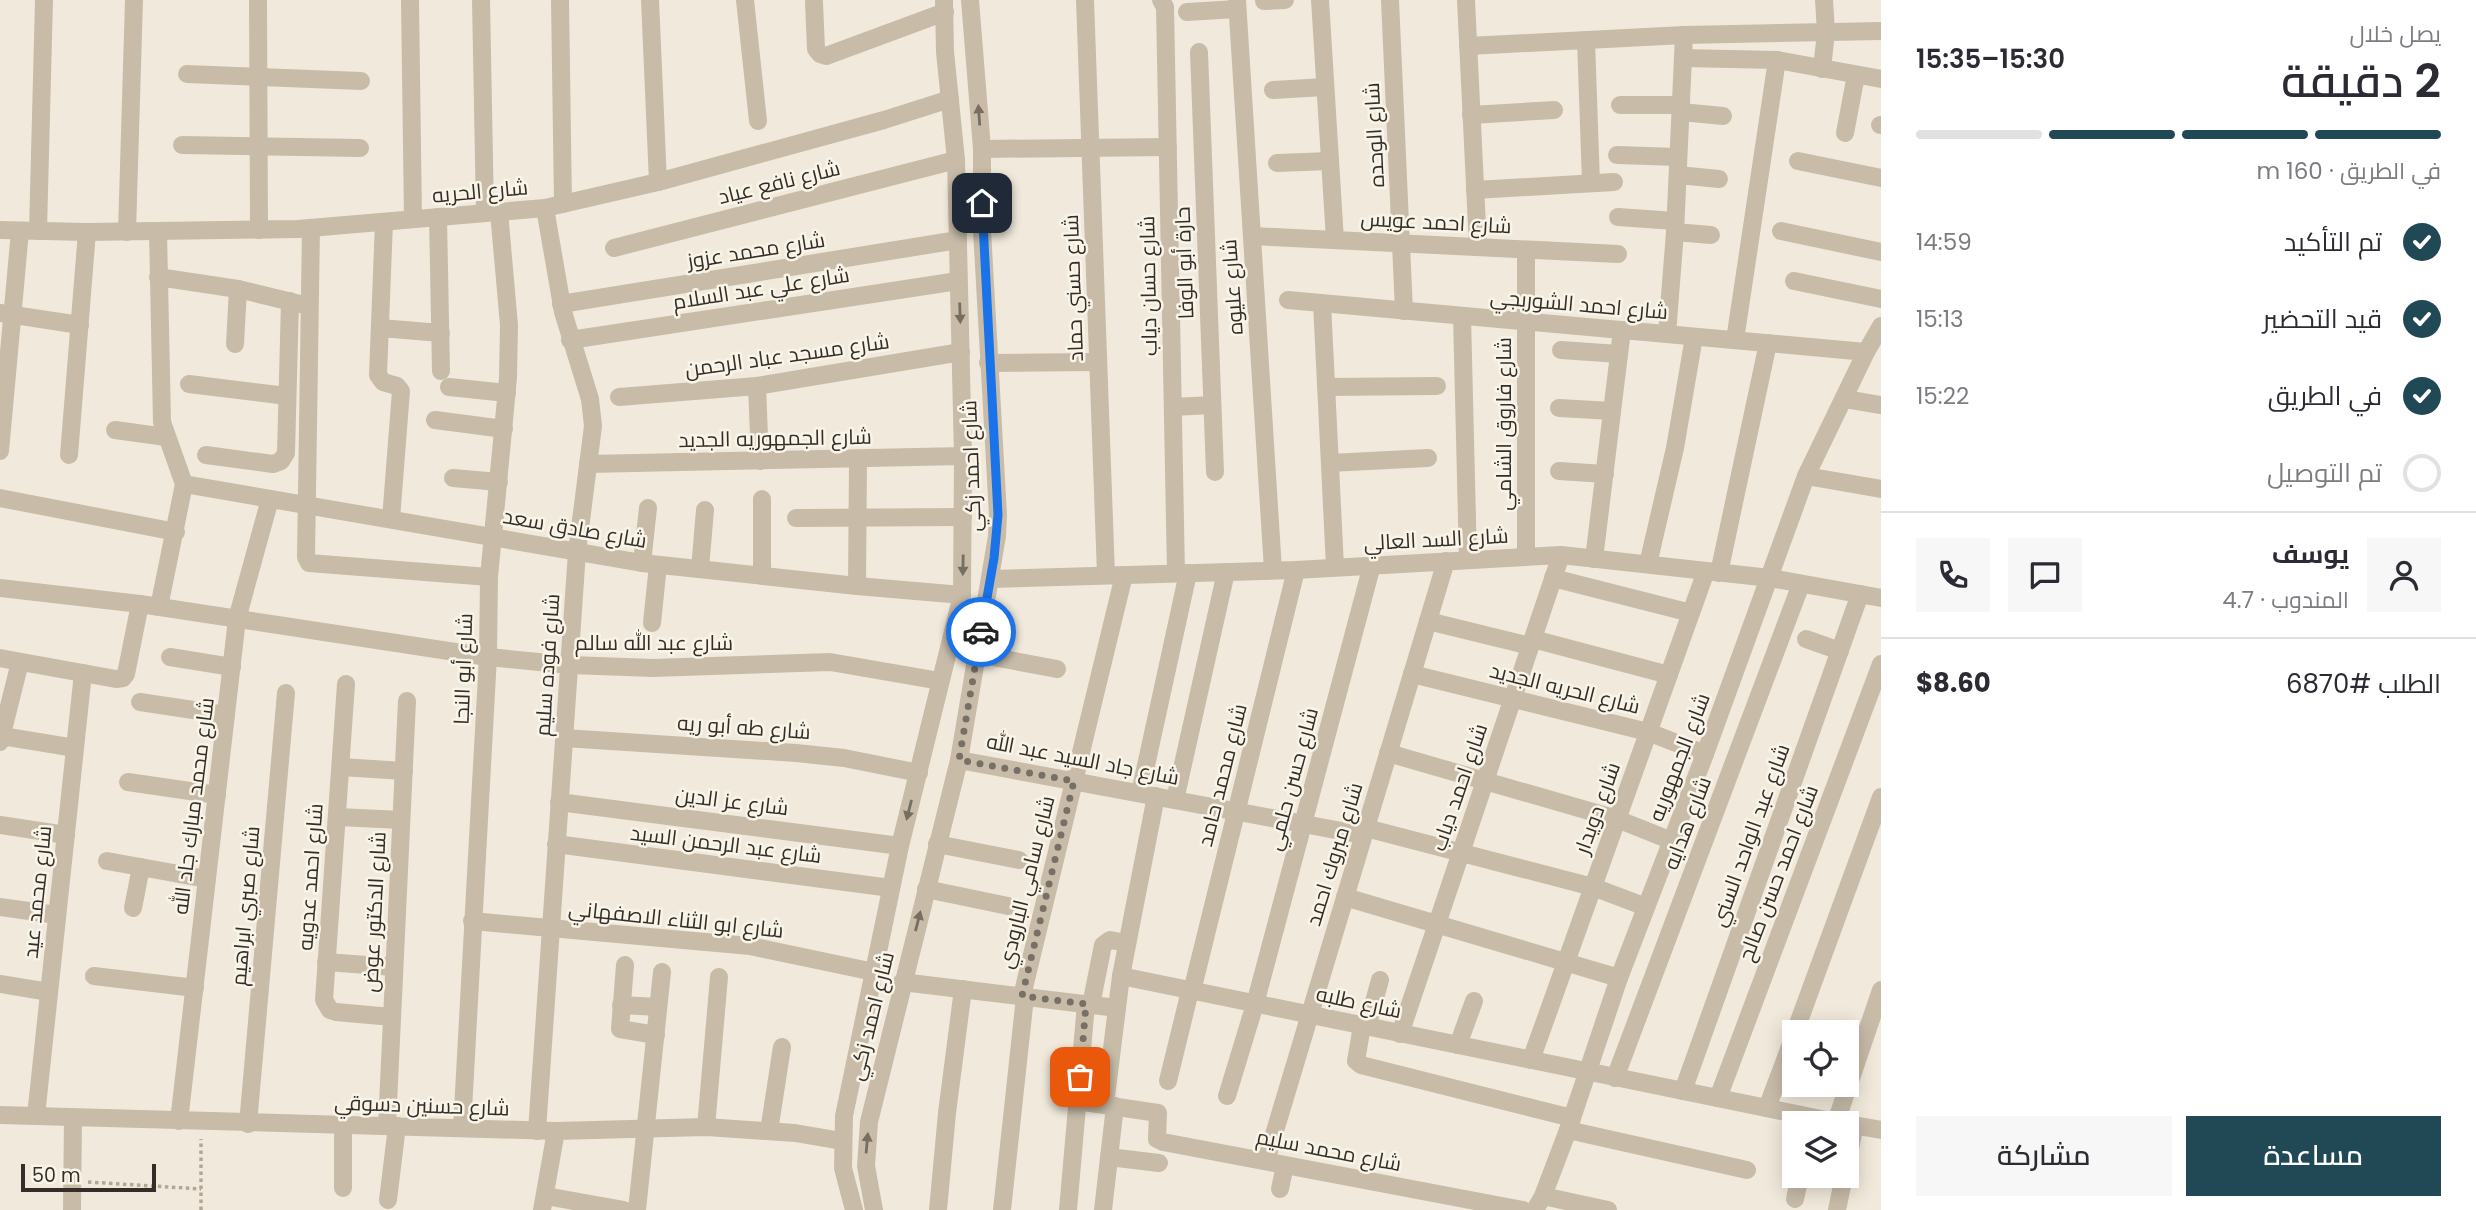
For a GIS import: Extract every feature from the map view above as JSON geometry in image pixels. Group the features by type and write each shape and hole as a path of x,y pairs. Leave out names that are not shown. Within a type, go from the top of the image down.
{"street":[{"path":"0,450 6,314 29,231 44,0"},
{"path":"127,232 134,0"},
{"path":"258,0 259,230"},
{"path":"410,0 414,219"},
{"name":"شارع أبو النجا","path":"462,1128 488,657 489,577 507,393 509,325 492,212 481,0"},
{"name":"شارع فوده سليم","path":"537,1131 577,552 593,426 585,382 561,304 554,206 560,0"},
{"path":"650,0 658,182"},
{"path":"745,0 758,121"},
{"name":"شارع احمد زكي","path":"874,1210 868,1188 866,1144 902,982 959,760 990,579 998,515 982,230 982,149 970,0"},
{"name":"شارع حسني حماد","path":"1085,0 1105,575"},
{"name":"شارع حسان دياب","path":"1103,1210 1109,1157 1117,1008 1182,573 1173,407 1165,7 1161,0"},
{"path":"1264,1 1285,0"},
{"path":"1320,0 1335,240"},
{"name":"شارع الوحده","path":"1390,0 1404,311"},
{"path":"1466,0 1478,247"},
{"path":"1822,69 1826,32 1824,0"},
{"path":"814,2 816,49 826,56 944,6"},
{"path":"1187,12 1237,5"},
{"name":"شارع عليوه","path":"1237,5 1273,570"},
{"name":"شارع احمد زكي","path":"854,1210 843,1168 844,1116 900,846 962,595 963,456 956,160 945,52 944,6"},
{"path":"1468,46 1684,35 1881,31"},
{"path":"1667,334 1684,35"},
{"path":"1586,40 1591,183"},
{"path":"945,52 974,50"},
{"name":"حارة أبو الوفا","path":"1199,52 1215,472"},
{"path":"1683,58 1777,60 1881,79"},
{"path":"1735,340 1777,60"},
{"path":"187,74 361,81"},
{"path":"1845,133 1856,75"},
{"path":"1273,90 1325,87"},
{"name":"شارع الحريه","path":"0,230 127,232 311,228 554,206 658,182 884,120 950,99"},
{"path":"1620,105 1681,108 1723,116"},
{"path":"1471,115 1554,110"},
{"path":"182,145 360,148"},
{"path":"982,149 1168,147"},
{"path":"1618,155 1678,157"},
{"name":"شارع نافع عياد","path":"614,248 956,160"},
{"path":"1278,163 1330,160"},
{"path":"1798,161 1881,178"},
{"path":"1678,176 1719,179"},
{"path":"1475,190 1614,182"},
{"path":"438,217 445,379 507,393"},
{"path":"1618,217 1711,235"},
{"path":"384,222 378,375 383,382 397,386 401,391 391,519"},
{"path":"311,228 306,558 309,563 489,577"},
{"path":"158,231 160,398 166,437 184,484 159,607"},
{"path":"1781,231 1881,252"},
{"path":"69,455 88,232"},
{"name":"شارع احمد عويس","path":"1251,236 1618,254"},
{"name":"شارع محمد عزوز","path":"561,304 958,240"},
{"name":"شارع فاروق الشامي","path":"1525,557 1526,250"},
{"path":"158,277 238,289 310,306"},
{"name":"شارع علي عبد السلام","path":"570,340 958,281"},
{"path":"1794,281 1881,299"},
{"path":"235,344 238,289"},
{"name":"شارع احمد الشوربجي","path":"1288,300 1866,352"},
{"path":"206,455 273,464 281,461 286,453 290,302"},
{"path":"1322,303 1335,568"},
{"path":"6,314 80,325"},
{"path":"1462,316 1468,560"},
{"name":"شارع الجمهوريه","path":"1539,1203 1570,1124 1619,978 1705,754 1806,476 1881,326"},
{"path":"380,328 442,333"},
{"path":"1594,559 1622,330"},
{"path":"1648,565 1675,448 1694,337"},
{"name":"شارع دويدار","path":"1531,1060 1691,613 1713,572 1768,343"},
{"path":"1561,350 1619,354"},
{"name":"شارع مسجد عباد الرحمن","path":"619,397 757,386 961,352"},
{"path":"989,363 1098,362"},
{"path":"189,384 287,396"},
{"path":"757,386 760,461"},
{"path":"1326,387 1437,386"},
{"path":"1845,399 1881,405"},
{"path":"1173,407 1212,405"},
{"path":"1559,408 1612,411"},
{"path":"435,421 504,429"},
{"path":"115,430 166,437"},
{"name":"شارع الجمهوريه الجديد","path":"588,464 963,456"},
{"path":"1330,463 1428,458"},
{"path":"857,586 859,459"},
{"path":"1559,471 1605,474"},
{"path":"1806,476 1881,489"},
{"path":"453,478 499,482"},
{"name":"شارع صادق سعد","path":"184,484 650,564 962,595"},
{"path":"0,498 176,532"},
{"name":"شارع محمد مبارك جاد الله","path":"179,1121 237,619 270,499"},
{"path":"762,499 762,576"},
{"path":"648,508 652,623"},
{"path":"700,569 705,510"},
{"path":"796,518 963,517"},
{"name":"شارع السد العالي","path":"990,579 1296,570 1561,555 1770,578 1881,598"},
{"name":"شارع احمد دياب","path":"1400,1034 1561,555"},
{"name":"شارع مبروك احمد","path":"1266,1161 1446,561"},
{"name":"شارع حسن حلمي","path":"1227,1096 1255,1004 1372,565"},
{"name":"شارع محمد حامد","path":"1168,1081 1296,570"},
{"path":"1175,800 1226,572"},
{"name":"شارع سامي البارودي","path":"1002,1210 1024,996 1124,575"},
{"path":"1553,578 1691,613"},
{"name":"شارع هدايه","path":"1615,1078 1801,584"},
{"name":"شارع عبد الله سالم","path":"0,589 140,604 488,657 570,665 653,668 830,662 940,681"},
{"name":"شارع عبد الواحد السني","path":"1683,1091 1860,594"},
{"path":"0,658 122,678 126,674 140,604"},
{"path":"1428,621 1669,674"},
{"path":"1806,639 1840,651"},
{"path":"977,654 1058,669"},
{"path":"170,657 232,667"},
{"path":"20,662 1,739 75,748"},
{"name":"شارع احمد حسن صالح","path":"1718,1098 1881,664"},
{"name":"شارع محمد عيد","path":"36,1116 83,673"},
{"name":"شارع الحريه الجديد","path":"1412,674 1648,732 1705,754"},
{"name":"شارع احمد عدويه","path":"346,684 324,1000 330,1010 392,1017"},
{"name":"شارع صبري ابراهيم","path":"248,1124 286,693"},
{"name":"شارع الدكتور عوض","path":"388,1200 392,1125 392,1017 407,701"},
{"path":"140,702 226,715"},
{"name":"شارع طه أبو ريه","path":"564,738 796,753 844,758 919,773"},
{"path":"1388,753 1617,819 1672,841"},
{"name":"شارع جاد السيد عبد الله","path":"959,760 1303,824 1364,832 1461,853 1593,887 1646,907"},
{"path":"341,766 404,771"},
{"path":"128,782 217,795"},
{"path":"1799,1020 1881,797"},
{"name":"شارع عز الدين","path":"559,802 900,846"},
{"path":"338,817 401,820"},
{"path":"0,825 65,835"},
{"name":"شارع عبد الرحمن السيد","path":"556,844 891,888"},
{"path":"937,844 1019,860"},
{"path":"107,860 207,879"},
{"path":"133,908 141,867"},
{"path":"926,889 1008,906"},
{"path":"1345,897 1619,978"},
{"path":"0,908 57,915"},
{"name":"شارع ابو الثناء الاصفهاني","path":"472,920 750,946 874,972"},
{"path":"1094,1210 1068,1207 1088,1005 1103,945 1110,940 1127,943"},
{"path":"326,962 394,967"},
{"path":"625,965 620,1029 656,1035"},
{"path":"638,1210 662,972"},
{"path":"94,975 195,988"},
{"name":"شارع طلبه","path":"1121,976 1782,1112"},
{"path":"706,1127 719,977"},
{"path":"1380,980 1356,1054 1356,1061 1361,1065 1747,1170"},
{"path":"902,982 1117,1008"},
{"path":"0,984 49,992"},
{"path":"938,1210 963,989"},
{"path":"1849,1111 1881,990"},
{"path":"1458,1045 1474,1001"},
{"path":"621,1005 658,1007"},
{"path":"769,1130 782,1047"},
{"path":"1767,1108 1782,1067"},
{"path":"1077,1101 1110,1106"},
{"name":"شارع محمد سليم","path":"1110,1106 1158,1113 1157,1139 1163,1142 1524,1210"},
{"name":"شارع حسنين دسوقي","path":"0,1115 556,1132 706,1127 769,1130 842,1141"},
{"path":"72,1210 73,1118"},
{"path":"343,1188 344,1125"},
{"name":"شارع طلبه","path":"1859,1126 1881,1130"},
{"path":"556,1132 544,1203 624,1210"},
{"path":"1109,1157 1159,1163"},
{"path":"1280,1189 1285,1165"},
{"path":"1795,1199 1797,1188"},
{"path":"1837,1210 1842,1188"},
{"path":"1539,1203 1608,1210"}],"path":[{"path":"201,1123 201,1210"},
{"path":"72,1181 201,1189"}],"way so far":[{"path":"981,632 959,760 1074,781 1022,996 1086,1004 1080,1077"}],"route":[{"path":"981,632 994,558 998,515 982,203"}]}
